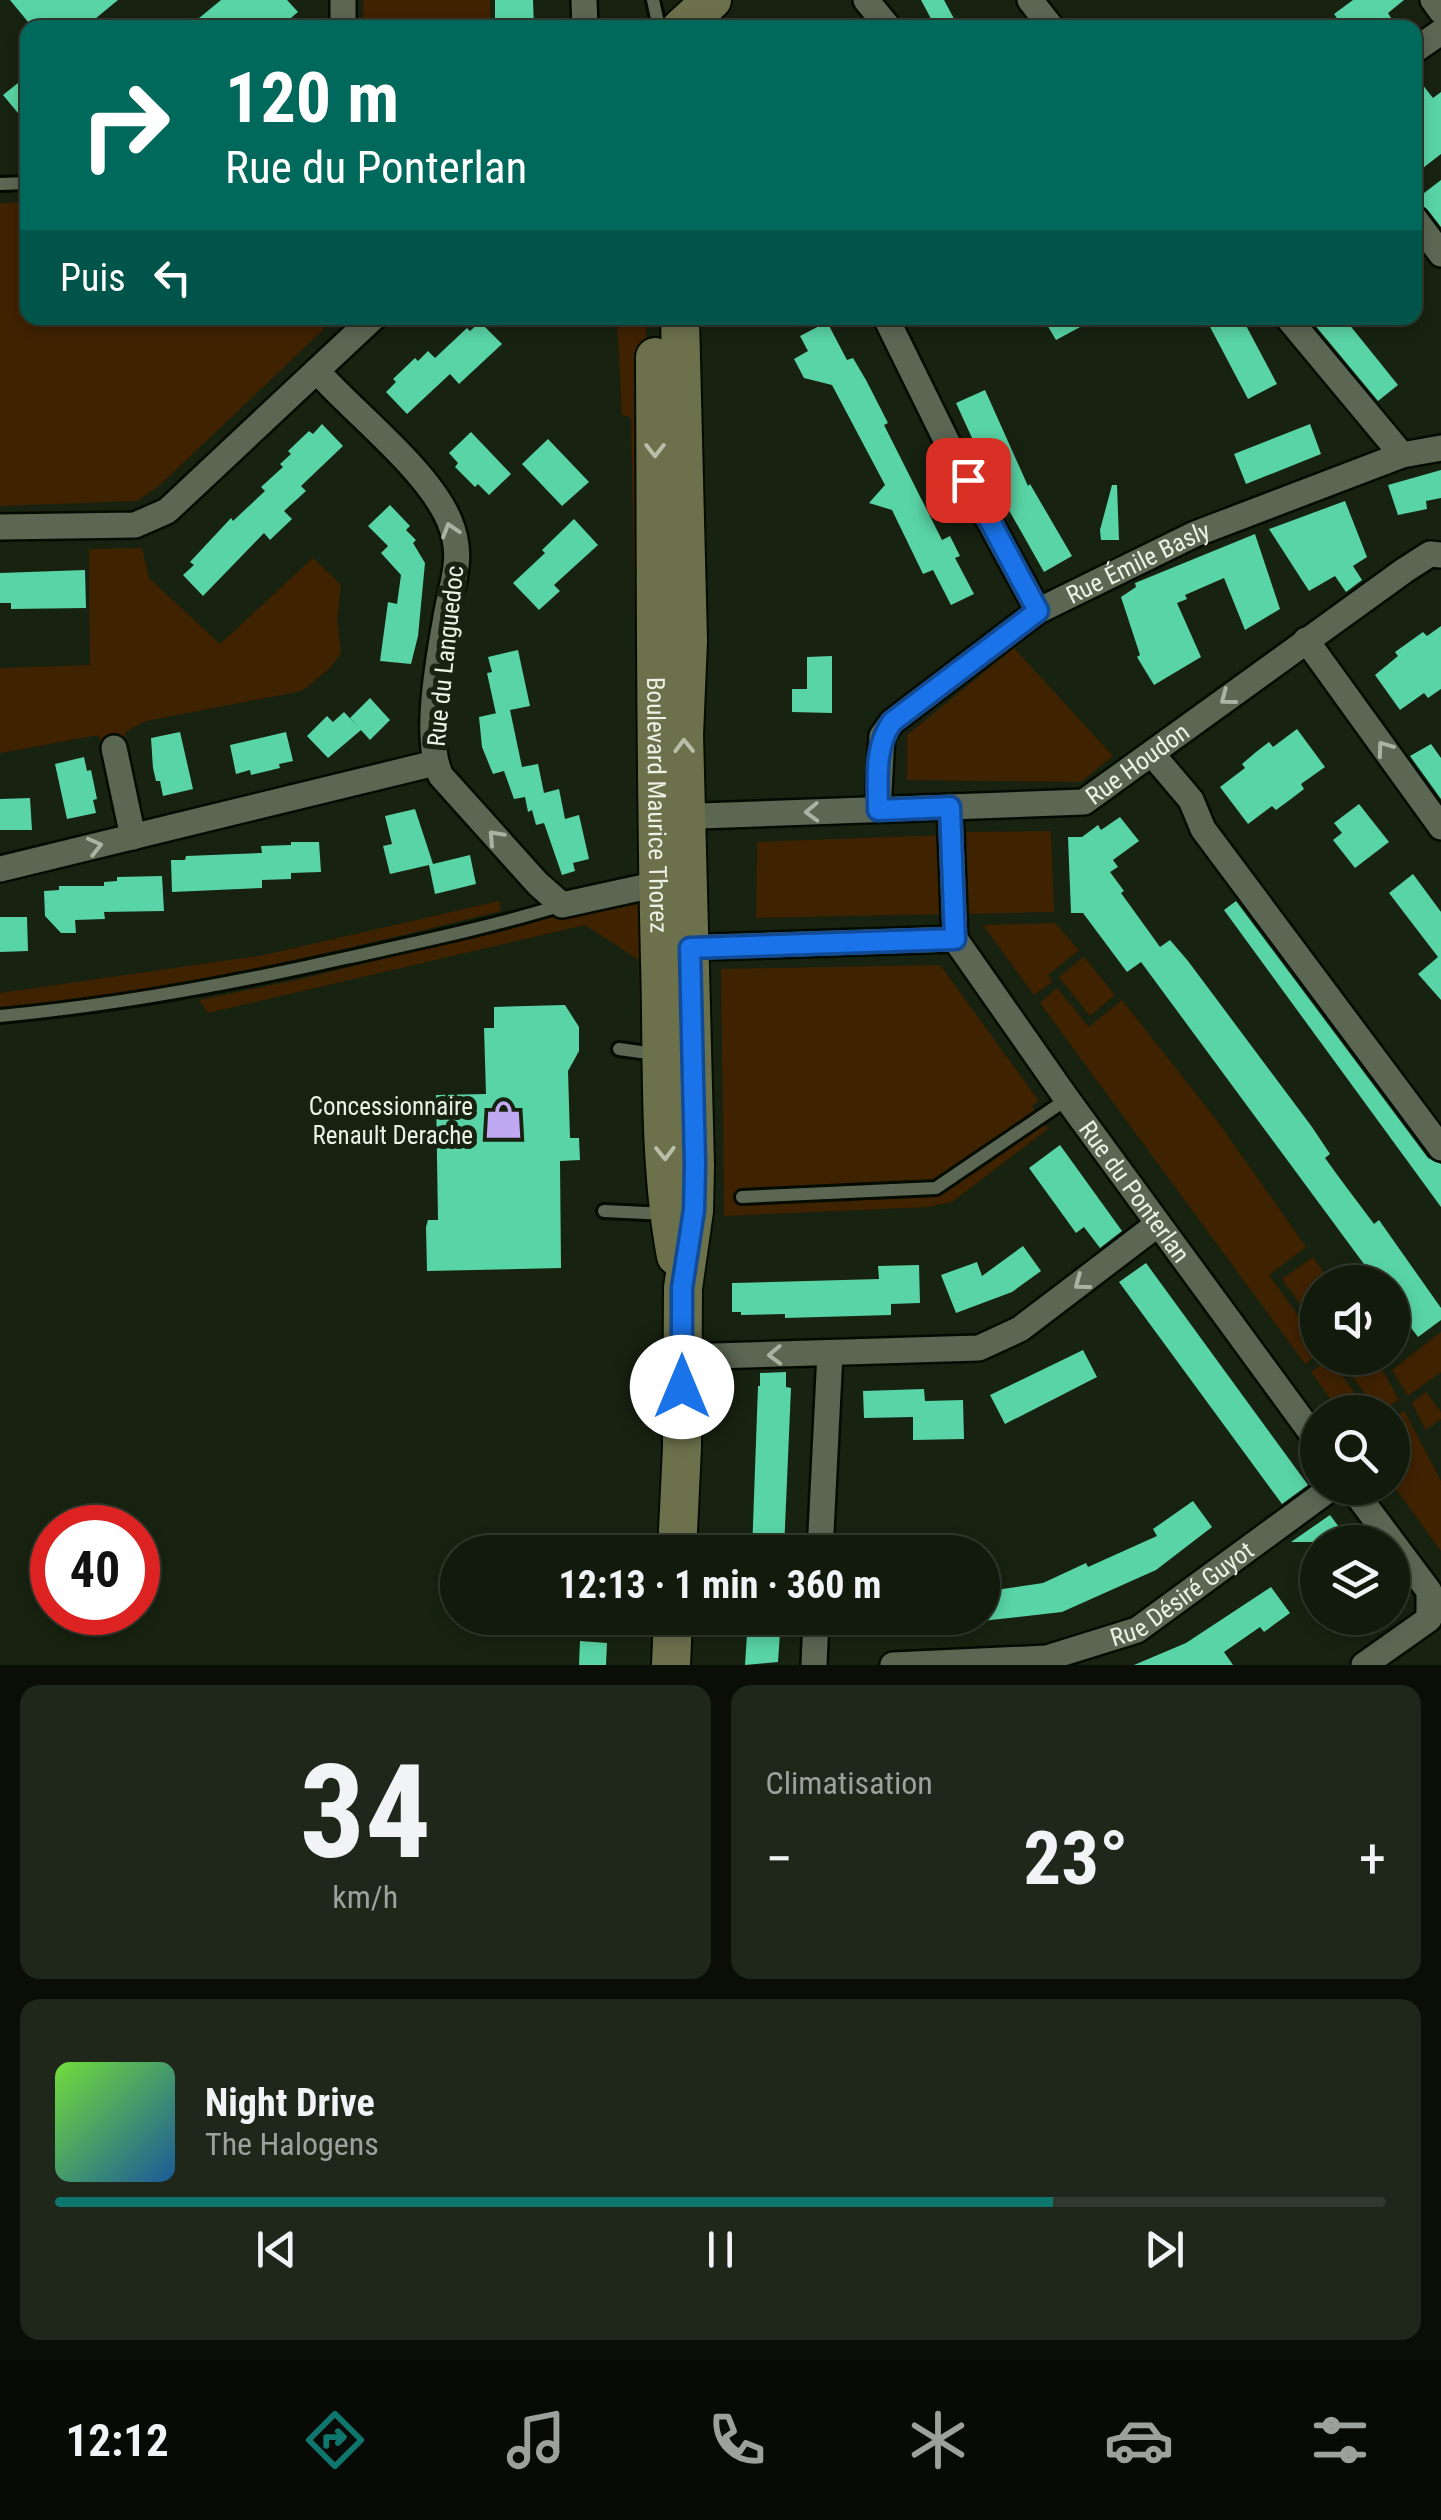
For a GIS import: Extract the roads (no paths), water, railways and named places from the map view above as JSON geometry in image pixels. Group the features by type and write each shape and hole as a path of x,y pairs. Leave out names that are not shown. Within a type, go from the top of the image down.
{"street":[{"path":"690,20 712,0"},
{"path":"866,0 882,20"},
{"path":"1030,0 1046,20"},
{"path":"1433,0 1441,11"},
{"path":"1422,228 1441,254"},
{"path":"0,526 135,525 168,511 316,371 357,325"},
{"name":"Boulevard Maurice Thorez","path":"655,325 681,1212 682,1357 677,1535"},
{"name":"Boulevard Maurice Thorez","path":"675,948 658,884 684,735 688,641 680,325"},
{"path":"889,325 1038,611"},
{"path":"1294,325 1402,455"},
{"name":"Rue du Languedoc","path":"316,371 421,478 451,524 458,567 446,613 431,735 435,763 457,796 562,905"},
{"name":"Rue Émile Basly","path":"878,810 879,752 882,736 892,722 1038,611 1195,534 1402,455 1441,448"},
{"name":"Rue Houdon","path":"671,817 1084,802 1430,554 1441,555"},
{"path":"1306,640 1441,827"},
{"path":"114,748 133,837"},
{"path":"1152,754 1191,800 1202,829 1441,1148"},
{"path":"0,869 435,763"},
{"path":"675,948 955,939 950,807"},
{"path":"562,905 658,884"},
{"name":"Rue du Ponterlan","path":"955,939 1300,1417"},
{"path":"682,1357 979,1348 1020,1329 1158,1224"},
{"path":"821,1535 830,1353"},
{"name":"Rue Désiré Guyot","path":"892,1665 1046,1658 1138,1630 1307,1505"},
{"path":"1364,1665 1429,1619 1429,1592 1365,1505"},
{"path":"671,1665 672,1635"},
{"path":"814,1665 815,1635"}],"lane":[{"path":"0,1016 87,1008 222,986 562,905"},
{"path":"618,1049 678,1055"},
{"path":"742,1197 936,1188 1067,1099"},
{"path":"604,1212 681,1212"}],"place":[{"name":"Concessionnaire Renault Derache","path":"503,1120"}]}
